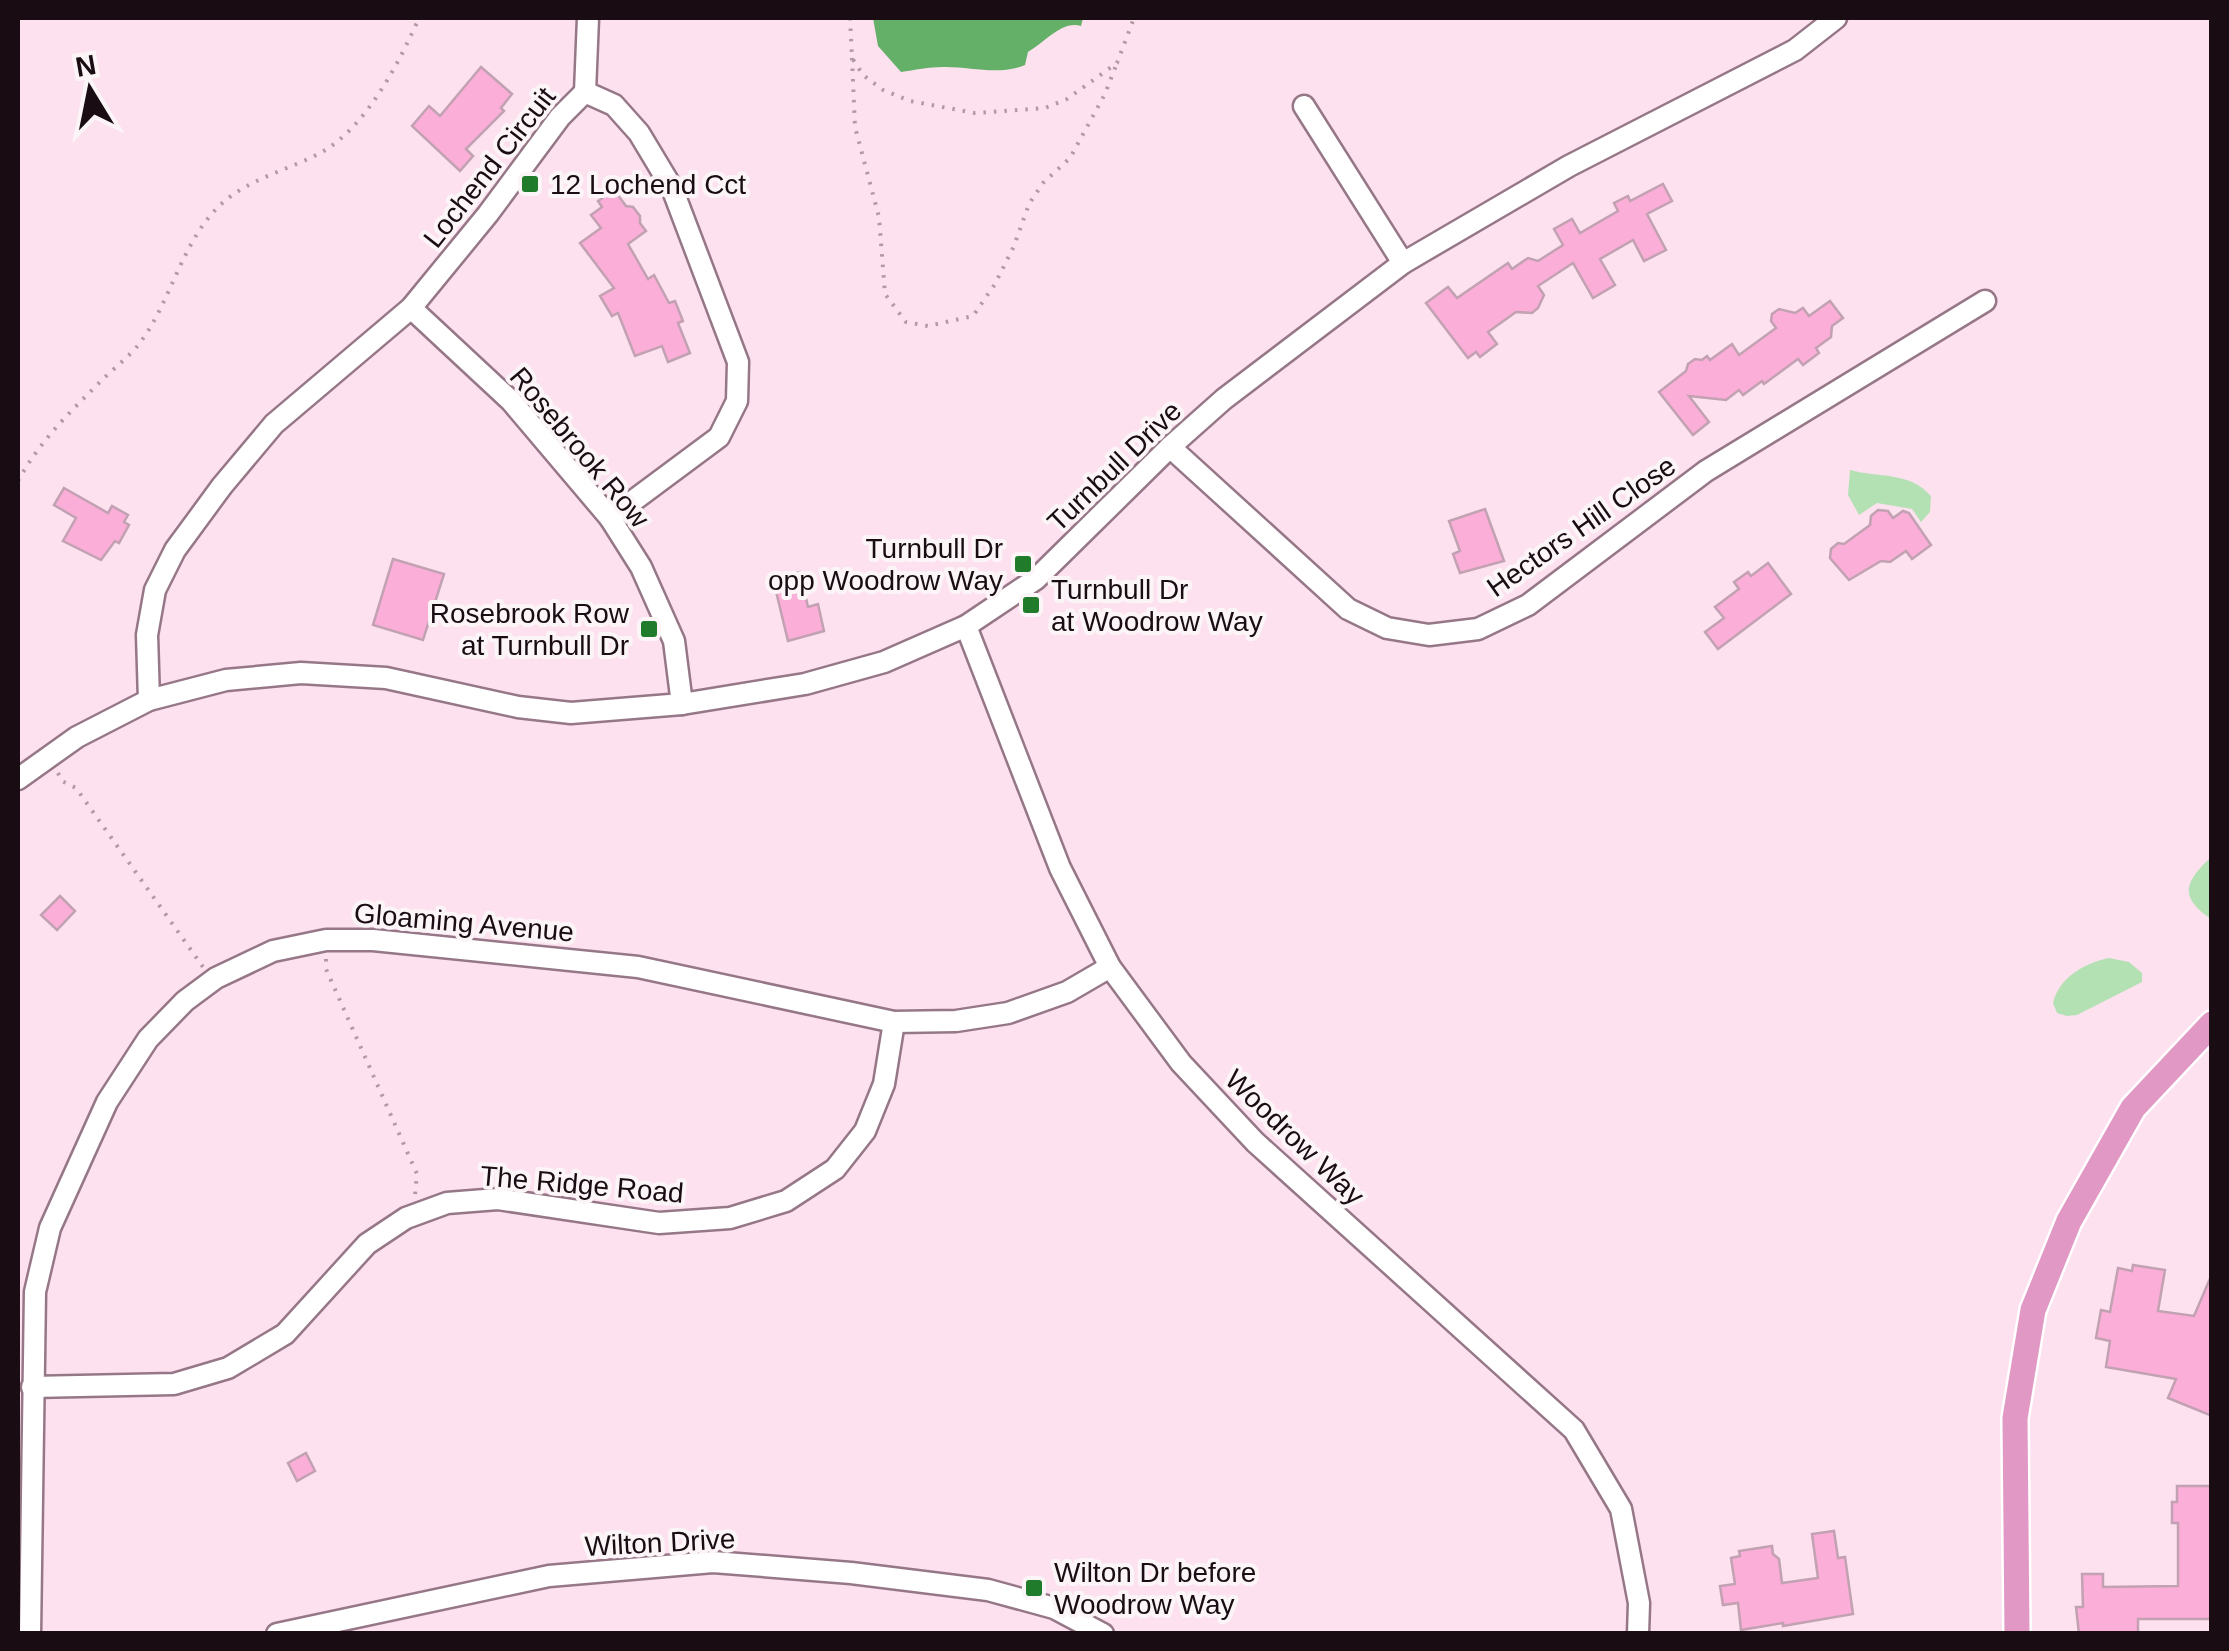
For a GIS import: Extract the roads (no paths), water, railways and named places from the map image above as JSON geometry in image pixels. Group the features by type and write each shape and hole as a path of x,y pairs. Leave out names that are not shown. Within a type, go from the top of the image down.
{"main road":[{"path":"2017,1634 2015,1418 2033,1310 2069,1221 2133,1108 2212,1024"}],"street":[{"path":"585,92 588,18"},
{"name":"Turnbull Drive","path":"18,779 47,756 148,700 226,680 301,673 386,678 518,707 571,713 682,704 846,674 884,662 966,626 1036,579 1224,399 1403,264 1569,166 1795,50 1836,18"},
{"name":"Lochend Circuit","path":"148,700 147,635 152,605 155,590 175,550 274,424 411,308 560,117 585,92 614,105 639,132 672,188 738,362 737,400 719,438 610,518"},
{"path":"1304,106 1403,264"},
{"name":"Hectors Hill Close","path":"1170,447 1348,609 1387,628 1429,635 1478,629 1528,605 1706,471 1985,301"},
{"name":"Rosebrook Row","path":"411,308 511,402 610,518 641,567 674,641 682,704"},
{"name":"Woodrow Way","path":"966,626 1060,868 1110,967 1181,1063 1255,1142 1574,1430 1620,1509 1639,1603 1638,1634"},
{"name":"Gloaming Avenue","path":"30,1634 35,1292 50,1228 108,1102 148,1039 185,1001 216,978 273,951 326,940 373,940 638,967 894,1022 956,1021 1008,1013 1067,992 1110,967"},
{"name":"The Ridge Road","path":"32,1387 174,1384 228,1368 284,1334 367,1244 421,1212 447,1203 498,1199 659,1223 730,1218 786,1201 836,1168 865,1132 884,1084 894,1022"},
{"name":"Wilton Drive","path":"276,1634 549,1576 714,1562 988,1590 1054,1608 1103,1634"}],"place":[{"name":"12 Lochend Cct","path":"530,184"},
{"name":"Turnbull Dr opp Woodrow Way","path":"1023,564"},
{"name":"Turnbull Dr at Woodrow Way","path":"1031,605"},
{"name":"Rosebrook Row at Turnbull Dr","path":"649,629"},
{"name":"Wilton Dr before Woodrow Way","path":"1034,1588"}]}
